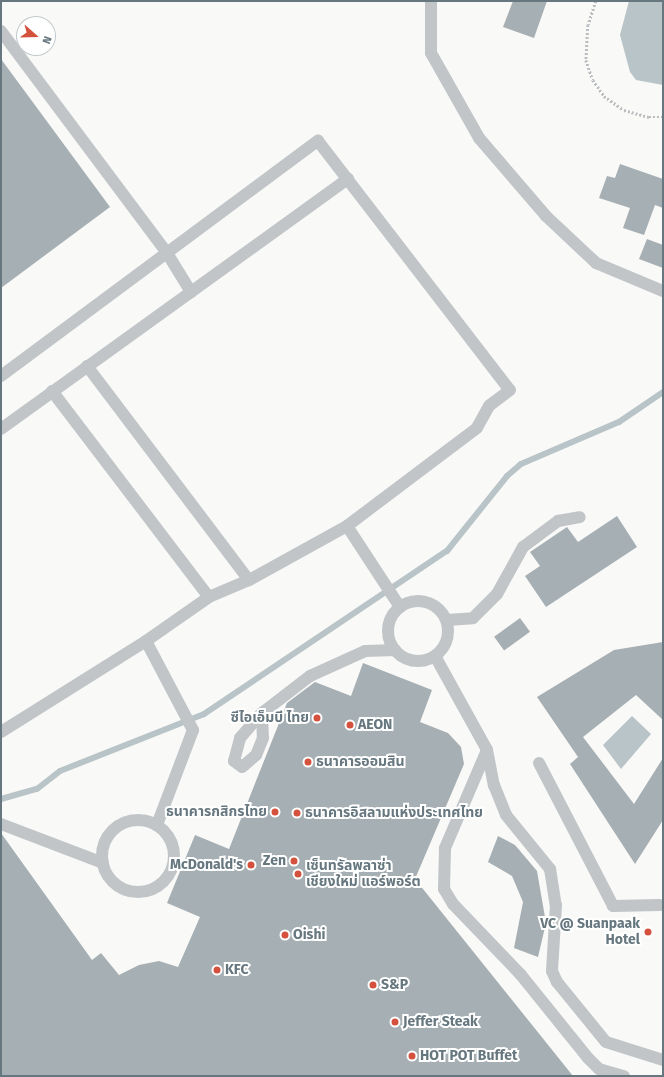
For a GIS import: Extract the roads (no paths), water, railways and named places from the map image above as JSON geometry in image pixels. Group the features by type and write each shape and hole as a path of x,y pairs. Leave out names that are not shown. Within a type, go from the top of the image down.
{"lane":[{"path":"431,1 431,53 479,138 546,216 596,263 663,291"},
{"path":"1,31 167,253 191,292"},
{"path":"1,376 318,141 510,390 488,406 477,428 347,526 249,580 209,596 146,641 1,732"},
{"path":"1,429 348,179"},
{"path":"87,366 249,580"},
{"path":"52,391 209,596"},
{"path":"447,620 473,618 497,594 523,547 558,521 580,517"},
{"path":"347,526 400,607"},
{"path":"262,713 310,676 365,651 395,650 415,661 435,656 448,637 447,620 430,602 420,600 400,607 388,626 395,650"},
{"path":"146,641 193,730 157,825"},
{"path":"435,656 487,750 494,785 506,815 540,852 553,879 556,904 552,971 557,982 606,1042 663,1060"},
{"path":"487,750 445,848 444,889 453,904 521,975 588,1058 599,1069 624,1076"},
{"path":"539,763 613,906 662,906"},
{"path":"142,820 157,825 170,839 175,857 170,873 160,886 148,892 123,890 110,880 103,863 104,844 118,826 142,820"},
{"path":"1,824 103,863"}],"waterway":[{"path":"1,799 37,789 60,771 204,714 447,551 507,476 521,464 619,422 663,392"}],"place":[{"name":"ซีไอเอ็มบี ไทย","path":"317,718"},
{"name":"AEON","path":"350,725"},
{"name":"ธนาคารออมสิน","path":"308,762"},
{"name":"ธนาคารกสิกรไทย","path":"275,812"},
{"name":"ธนาคารอิสลามแห่งประเทศไทย","path":"297,813"},
{"name":"Zen","path":"294,861"},
{"name":"McDonald's","path":"251,865"},
{"name":"เซ็นทรัลพลาซ่า เชียงใหม่ แอร์พอร์ต","path":"298,874"},
{"name":"VC @ Suanpaak Hotel","path":"648,932"},
{"name":"Oishi","path":"285,935"},
{"name":"KFC","path":"217,970"},
{"name":"S&P","path":"373,985"},
{"name":"Jeffer Steak","path":"395,1022"},
{"name":"HOT POT Buffet","path":"412,1056"}]}
